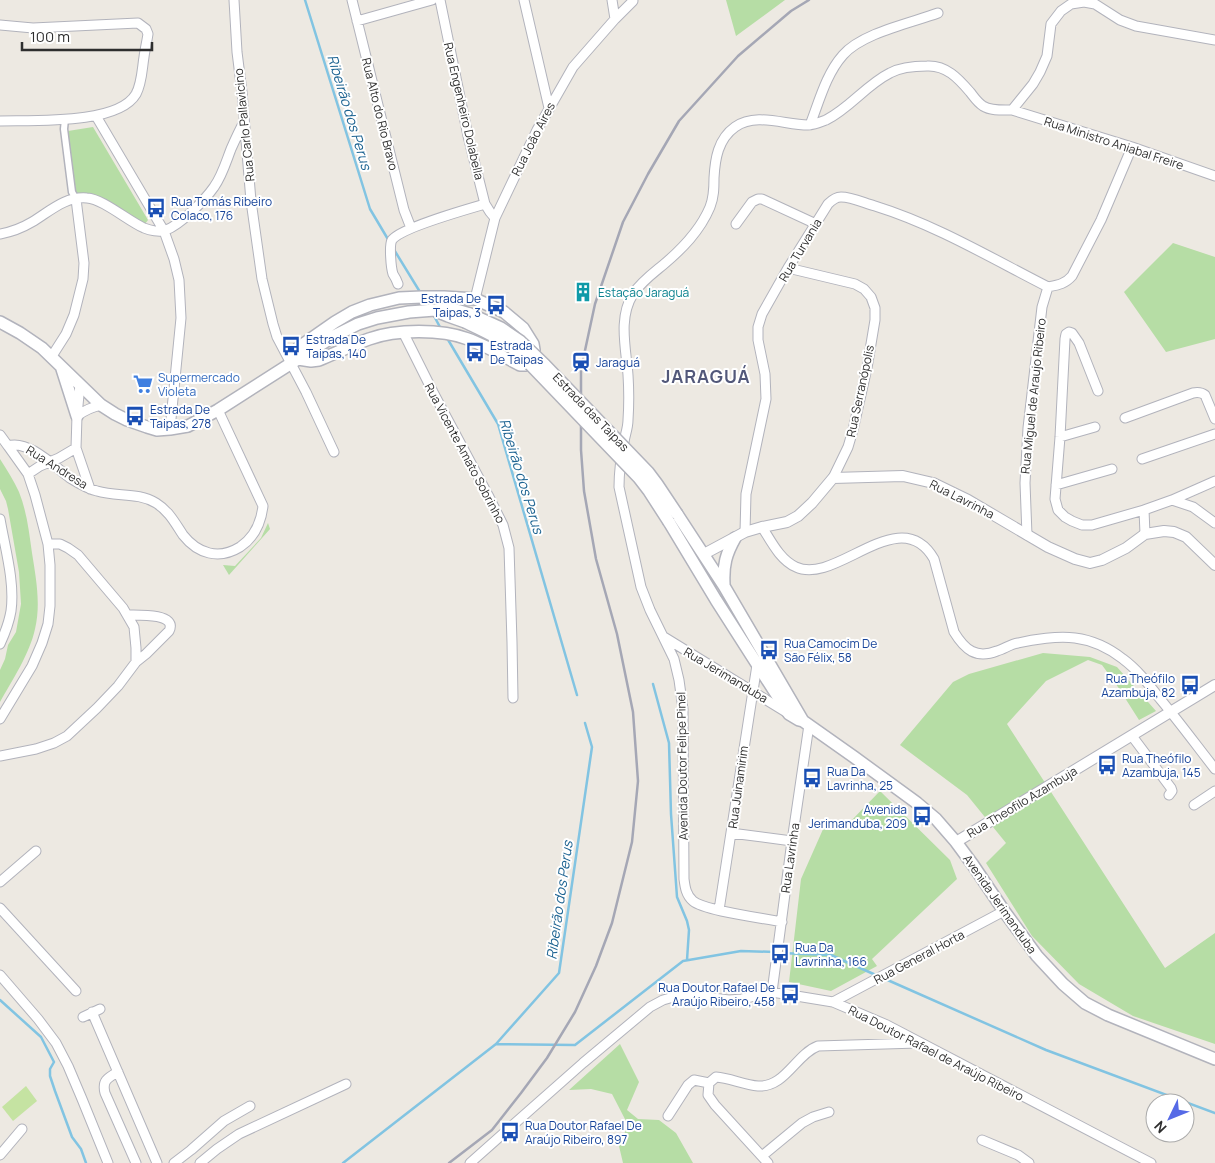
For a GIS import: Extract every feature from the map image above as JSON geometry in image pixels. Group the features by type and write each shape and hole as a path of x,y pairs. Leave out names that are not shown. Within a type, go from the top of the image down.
{"main road":[{"path":"422,296 475,300 504,312 522,328 533,344 534,350 531,360 526,365 520,365 469,339 445,332 403,332 382,335 319,360 295,361 295,351 313,336 335,322 370,305 399,298 422,296"},
{"name":"Estrada das Taipas","path":"0,322 20,333 52,356 101,405 136,424 157,430 188,426 218,410 334,336 358,324 377,318 401,314 448,309 467,318 501,328 520,341 648,472 657,484 673,518"},
{"path":"62,367 77,416"},
{"path":"673,518 704,554 806,723"},
{"path":"673,518 716,600 789,714"},
{"path":"724,586 725,559 728,551 740,535"},
{"name":"Avenida Jerimanduba","path":"789,714 806,723 917,803 936,819 956,842 1037,956 1063,984 1085,1002 1108,1015 1214,1058"}],"street":[{"name":"Rua Carlo Pallavicino","path":"234,0 237,52 253,216 262,279 273,324 278,336 295,361 334,452"},
{"name":"Rua Alto do Rio Bravo","path":"352,0 404,210 411,228"},
{"path":"357,20 432,0"},
{"name":"Rua Engenheiro Dolabella","path":"440,0 468,136 485,204 496,218"},
{"path":"524,0 549,108"},
{"path":"612,0 615,19"},
{"name":"Rua João Aires","path":"475,300 496,218 521,162 549,108 573,67 633,1"},
{"path":"1012,110 1040,72 1047,56 1051,24 1061,11 1070,4 1084,2 1095,4 1120,20 1136,26 1215,40"},
{"path":"810,125 828,79 844,54 860,42 881,33 938,14"},
{"path":"0,24 20,28 33,28 138,23 146,29 148,34 137,93 134,98 123,106 96,116 64,120 0,121"},
{"name":"Avenida Doutor Felipe Pinel","path":"782,922 700,905 688,896 685,888 683,709 679,680 674,659 641,587 619,487 619,474 628,422 628,374 624,345 624,318 627,305 642,282 681,250 696,233 712,203 718,150 726,135 734,127 753,120 810,125 825,121 836,115 877,81 891,72 908,67 929,66 951,72 984,107 1012,110"},
{"name":"Rua Ministro Aniabal Freire","path":"1012,110 1132,147 1215,176"},
{"path":"96,116 164,231 179,280 181,318 170,429"},
{"path":"52,356 66,334 74,316 83,279 84,263 76,198 72,192 64,120"},
{"path":"0,234 18,229 65,202 76,198 95,200 144,228 164,231 196,208 214,188 244,122"},
{"path":"1048,288 1067,282 1072,276 1101,220 1132,147"},
{"name":"Rua Turvania","path":"740,535 746,494 766,399 758,327 762,314 788,268 828,204 834,199 840,197 850,198 892,211 947,234 1048,288"},
{"path":"736,224 752,202 758,198 816,224"},
{"path":"398,284 393,273 390,246 395,236 411,228 485,204"},
{"name":"Rua Serranópolis","path":"704,554 740,535 762,527 787,522 798,516 833,478 854,430 875,320 875,308 871,298 864,289 855,284 788,268"},
{"name":"Rua Miguel de Araujo Ribeiro","path":"1027,535 1025,483 1028,428 1042,307 1048,288"},
{"name":"Rua Vicente Amato Sobrinho","path":"403,332 437,401 503,525 509,548 512,698"},
{"path":"1098,391 1079,343 1072,333 1066,334 1055,500 1058,510 1065,517 1072,522 1092,525 1172,500 1215,481"},
{"path":"80,384 76,448 90,488"},
{"path":"1125,418 1198,392 1205,395 1215,419"},
{"path":"77,416 83,411 101,405"},
{"name":"Rua Andresa","path":"0,435 8,446 21,445 39,454 70,478 96,491 135,496 156,503 170,516 189,542 202,550 217,554 232,552 248,542 261,517 263,506 218,410"},
{"path":"1060,437 1095,427"},
{"path":"1142,459 1215,434"},
{"path":"0,719 32,666 48,624 50,606 48,544 28,474 8,446"},
{"path":"28,474 76,448"},
{"path":"1056,485 1112,469"},
{"name":"Rua Lavrinha","path":"833,478 903,476 934,483 968,500 1048,547 1075,559 1090,563 1102,560 1126,548 1145,534"},
{"path":"1172,500 1193,507 1215,523"},
{"path":"1144,510 1145,534 1164,531 1174,532 1186,537 1215,565"},
{"path":"0,519 10,573 12,600 9,619 0,644"},
{"path":"762,527 782,556 789,563 804,570 824,568 880,543 894,539 906,538 916,541 924,546 934,559 954,632 968,650 976,654 985,655 1017,643 1050,638 1088,640 1123,658 1138,672 1215,769"},
{"path":"48,544 60,544 78,555 128,615 134,627 136,662"},
{"path":"0,756 36,749 67,736 102,703 136,662 171,627 171,624 166,619 128,615"},
{"name":"Rua Jerimanduba","path":"664,637 789,714"},
{"name":"Rua Juinamirim","path":"719,910 757,665"},
{"name":"Rua Theofilo Azambuja","path":"956,842 1215,685"},
{"name":"Rua Lavrinha","path":"772,992 806,723"},
{"path":"1132,736 1172,788 1170,794"},
{"path":"1194,805 1215,791"},
{"path":"731,833 792,841"},
{"path":"0,882 36,851"},
{"path":"0,908 76,991"},
{"name":"Rua General Horta","path":"833,1002 1004,911"},
{"path":"0,975 56,1043 108,1163"},
{"name":"Rua Doutor Rafael de Araújo Ribeiro","path":"470,1163 583,1063 657,1003 677,996 728,1000 742,999 772,992 833,1002 887,1025 1151,1163"},
{"path":"92,1013 157,1163"},
{"path":"829,1112 802,1122 765,1160 715,1105 708,1095 709,1083 716,1077 728,1078 758,1086 770,1084 780,1079 808,1051 818,1046 920,1042"},
{"path":"118,1072 110,1077 103,1086 136,1163"},
{"path":"668,1116 688,1085 694,1080 709,1083"},
{"path":"200,1163 238,1134 346,1084"},
{"path":"174,1163 189,1146 224,1121 250,1106"},
{"path":"0,1155 22,1129"},
{"path":"982,1140 1029,1163"}],"green space":[{"path":"726,0 785,0 736,36"},
{"path":"93,127 148,220 145,224 101,198 76,193 68,131"},
{"path":"1173,243 1215,257 1215,339 1166,352 1124,292"},
{"path":"0,459 17,488 24,507 35,572 38,610 33,638 29,648 0,702 0,670 8,645 16,632 21,604 19,572 8,509 0,489"},
{"path":"268,523 270,529 229,575 223,565 235,566 261,538"},
{"path":"1043,653 1090,657 1117,667 1156,711 1139,720 1102,665 1088,660 1046,681 1007,724 1165,968 1215,933 1215,1044 1133,1016 1079,984 1032,936 986,863 1006,843 967,795 900,745 953,682 969,674"},
{"path":"880,791 950,860 957,879 872,959 877,966 831,991 789,982 801,879 824,827 848,824"},
{"path":"620,1044 639,1082 627,1110 638,1119 659,1120 676,1133 693,1163 623,1163 619,1146 628,1125 612,1094 591,1089 569,1090"},
{"path":"26,1086 37,1101 13,1121 2,1107"}],"waterway":[{"name":"Ribeirão dos Perus","path":"305,0 370,209 389,241"},
{"name":"Ribeirão dos Perus","path":"393,248 420,292"},
{"name":"Ribeirão dos Perus","path":"433,314 441,329"},
{"name":"Ribeirão dos Perus","path":"447,338 498,424 577,695"},
{"path":"653,684 669,743 671,814 677,897 689,930 687,960"},
{"name":"Ribeirão dos Perus","path":"343,1163 496,1044 559,973 592,747 585,723"},
{"path":"496,1044 575,1045 683,961 741,951 775,952"},
{"path":"780,953 831,955 878,976"},
{"path":"883,978 1046,1050 1215,1113"},
{"path":"0,1000 41,1037 54,1062 50,1069 50,1076 55,1091 72,1137 81,1149 86,1163"}],"railway":[{"path":"449,1163 492,1130 547,1058 575,1012 596,966 612,923 632,842 638,781 633,712 617,634 596,559 584,491 581,450 581,369 595,304 623,222 679,121 738,56 791,11 809,0"}],"place":[{"name":"Rua Tomás Ribeiro Colaco, 176","path":"156,208"},
{"name":"Estação Jaraguá","path":"583,292"},
{"name":"Estrada De Taipas, 3","path":"496,305"},
{"name":"Estrada De Taipas, 140","path":"291,346"},
{"name":"Estrada De Taipas","path":"475,352"},
{"name":"Jaraguá","path":"581,362"},
{"name":"Supermercado Violeta","path":"143,384"},
{"name":"Estrada De Taipas, 278","path":"135,416"},
{"name":"Rua Camocim De São Félix, 58","path":"769,650"},
{"name":"Rua Theófilo Azambuja, 82","path":"1190,685"},
{"name":"Rua Theófilo Azambuja, 145","path":"1107,765"},
{"name":"Rua Da Lavrinha, 25","path":"812,778"},
{"name":"Avenida Jerimanduba, 209","path":"922,816"},
{"name":"Rua Da Lavrinha, 166","path":"780,954"},
{"name":"Rua Doutor Rafael De Araújo Ribeiro, 458","path":"790,994"},
{"name":"Rua Doutor Rafael De Araújo Ribeiro, 897","path":"510,1132"}],"district":[{"name":"JARAGUÁ","path":"706,376"}]}
